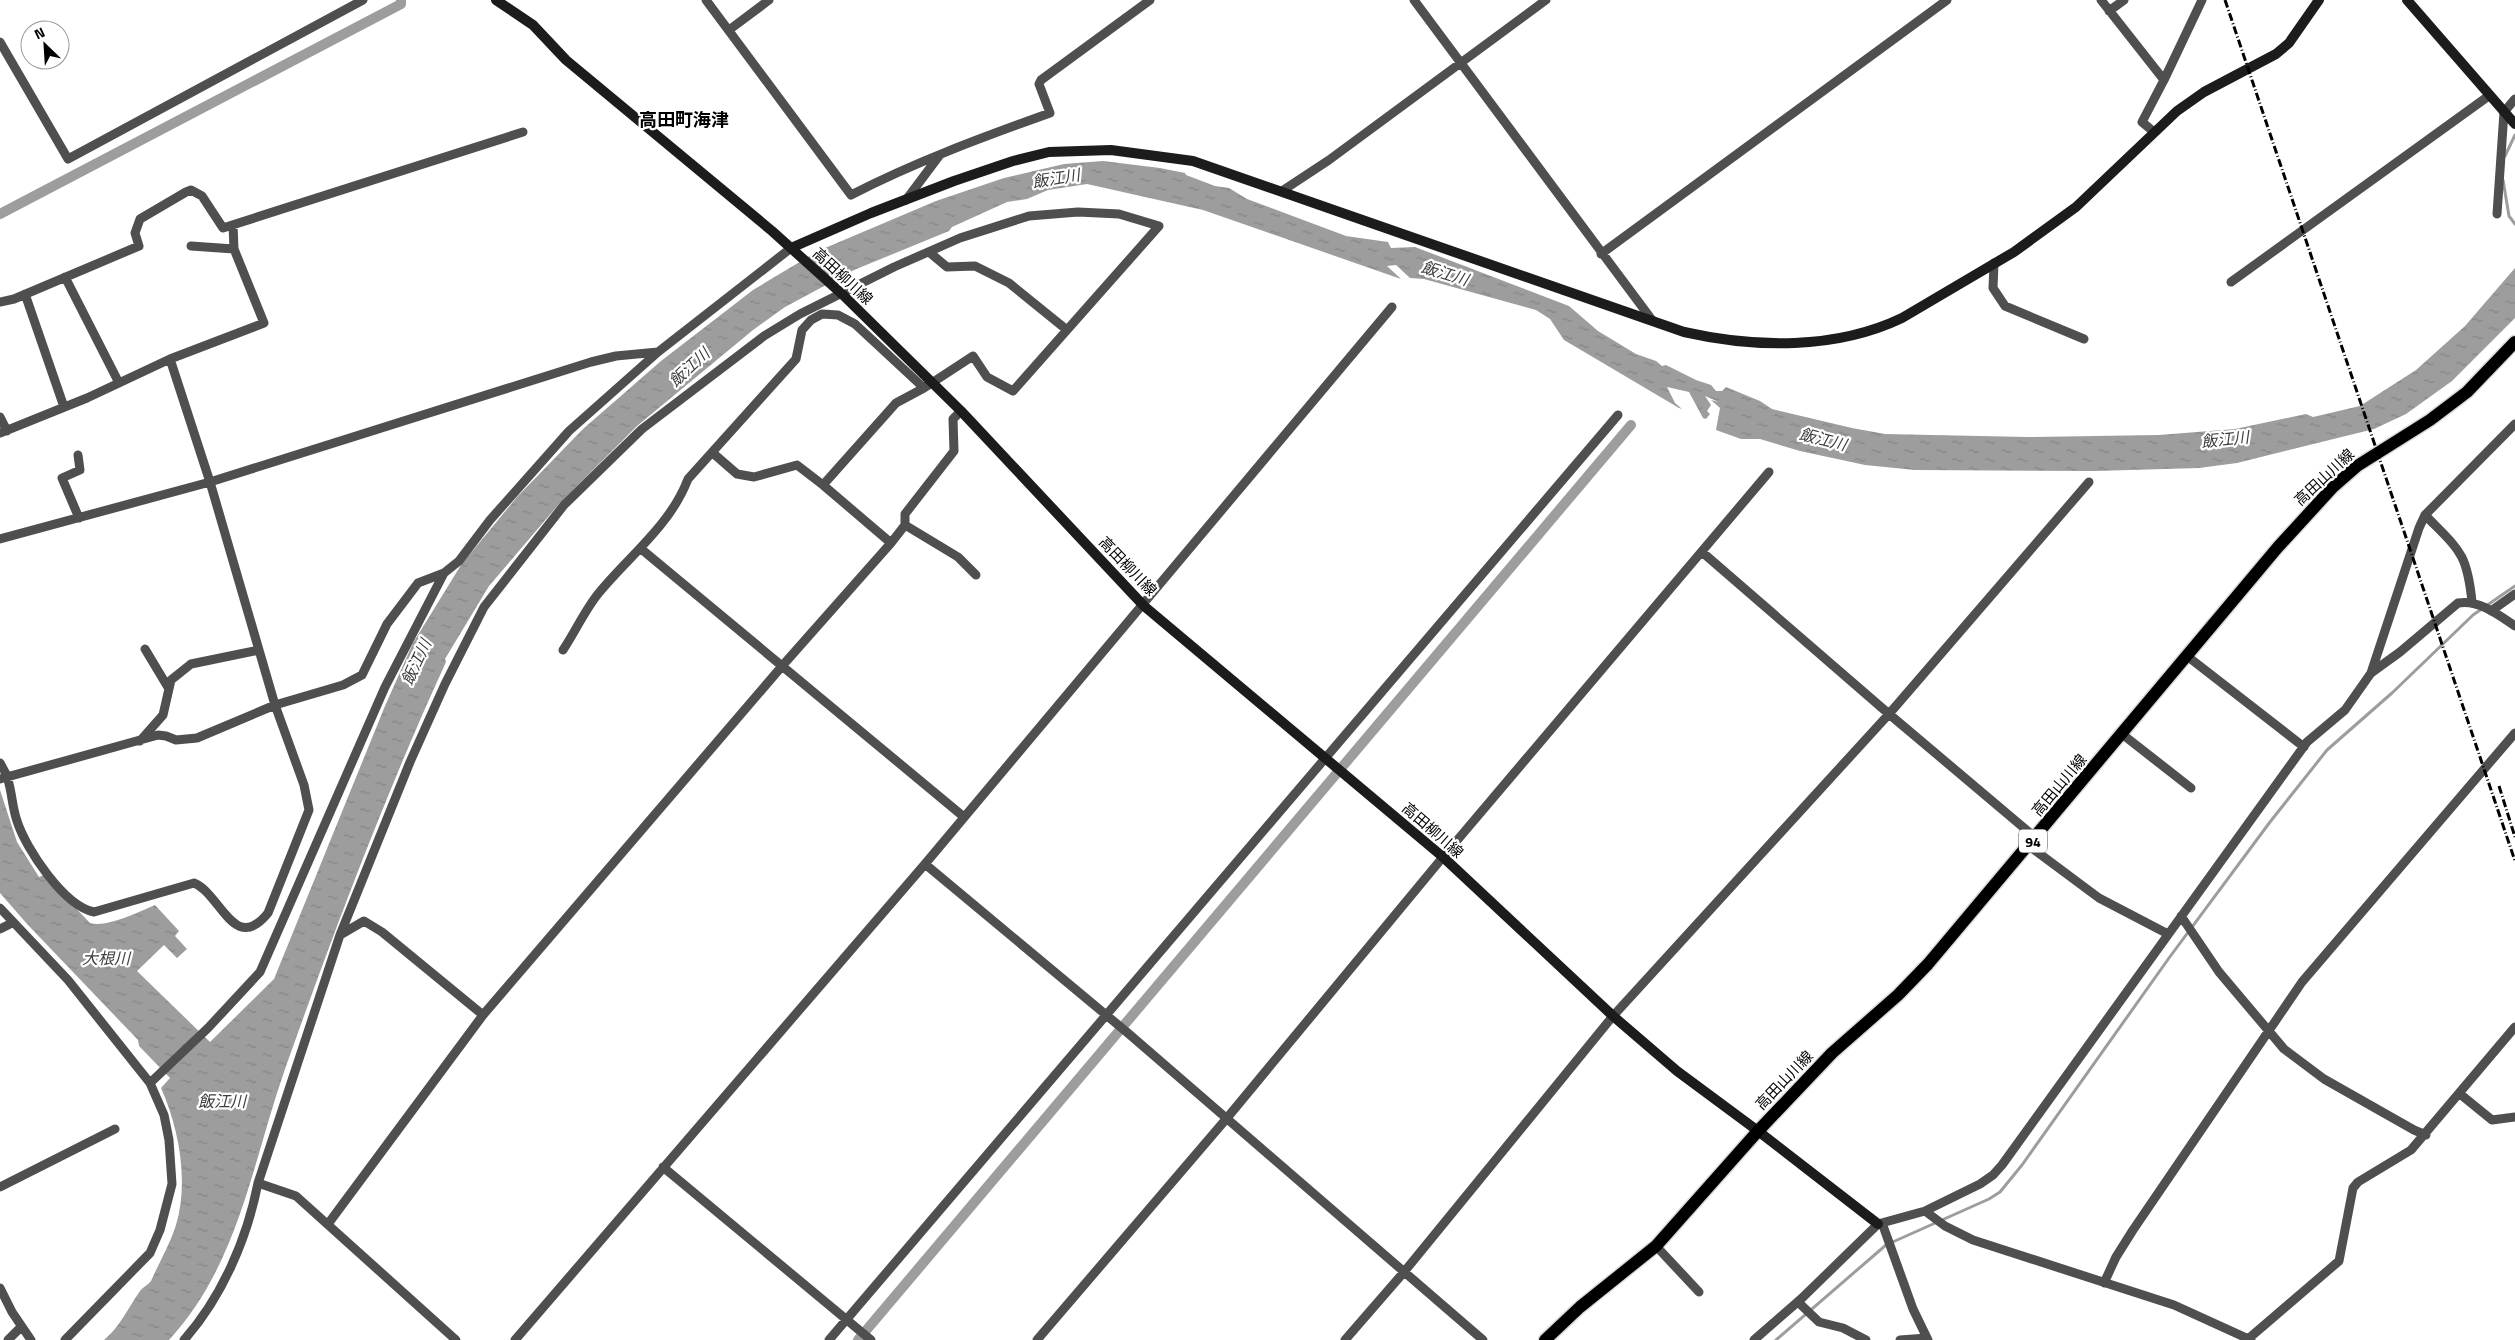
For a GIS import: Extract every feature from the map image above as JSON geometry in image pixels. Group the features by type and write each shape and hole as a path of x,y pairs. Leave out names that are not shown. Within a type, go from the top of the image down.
{"main road":[{"name":"高田山川線","path":"1545,1340 1580,1307 1656,1246 1758,1130 1832,1053 1898,995 1928,964 2278,547 2333,487 2357,466 2430,420 2467,392 2515,342"}],"street":[{"path":"0,42 3,54 68,159 363,0"},
{"name":"高田柳川線","path":"496,0 533,25 566,60 793,250 842,294 928,386 961,411 1144,606 1443,858 1613,1016 1677,1071 1880,1223"},
{"path":"706,0 851,195 939,155 1050,113 1039,84 1041,80 1150,0"},
{"path":"729,30 770,0"},
{"path":"1414,0 1601,254 1652,320"},
{"path":"1282,190 1330,160 1546,0"},
{"path":"1601,254 1946,0"},
{"path":"2101,0 2164,80"},
{"path":"2109,11 2124,0"},
{"path":"2154,132 2142,122 2202,0"},
{"path":"5,778 158,736 166,736 176,740 197,738 275,705 342,685 362,675 387,624 418,583 444,573 459,561 495,514 569,431 658,352 793,250 906,200 1013,161 1049,152 1079,149 1111,150 1193,161 1282,190 1684,332 1732,340 1814,343 1844,339 1879,329 1902,318 2037,236 2076,207 2154,132 2204,92 2276,54 2300,29 2320,0"},
{"path":"2407,0 2515,124"},
{"path":"2231,282 2490,95"},
{"path":"2497,214 2504,112 2515,99"},
{"path":"0,302 25,294 139,246 135,233 140,219 191,190 202,196 224,228 523,132"},
{"path":"906,200 939,155"},
{"path":"184,1340 199,1323 219,1291 238,1248 253,1208 258,1183 340,936 410,762 445,684 484,607 564,505 642,429 764,336 800,314 929,252 960,238 1029,216 1078,212 1119,214 1159,226 1013,391 988,377 973,356 928,386 896,403 823,485"},
{"path":"0,417 4,432 170,359 264,323 234,249 233,225"},
{"path":"191,246 234,249"},
{"path":"929,252 948,267 975,266 1009,283 1067,330"},
{"path":"1994,263 1993,288 2004,306 2084,339"},
{"path":"64,278 119,383"},
{"path":"25,294 64,407"},
{"path":"515,1340 925,864 1144,606 1303,411 1392,307"},
{"path":"563,650 597,595 668,517 681,499 688,479 714,454 753,405 796,359 802,330 811,320 822,314 838,315 855,324 928,386"},
{"path":"0,539 210,482 591,362 616,356 658,352"},
{"path":"0,763 17,820 33,855 54,882 83,910 94,912 194,883 202,886 232,923 241,927 252,927 260,922 268,913 309,810 304,785 275,705 210,482 170,359"},
{"path":"328,1224 483,1015 905,525 905,514 954,451 953,419 961,411"},
{"path":"829,1340 850,1322 1618,415"},
{"path":"1754,1340 1798,1302 1880,1223 1924,1211 1980,1184 1993,1175 2002,1165 2304,747 2317,732 2345,710 2371,673 2425,515 2515,424"},
{"path":"714,454 737,474 754,477 797,465 890,543"},
{"path":"78,455 80,470 62,478 79,518"},
{"path":"1037,1340 1227,1118 1443,858 1769,472"},
{"path":"1345,1340 1404,1272 1613,1016 1889,714 2089,482"},
{"path":"2425,515 2462,554 2469,572 2472,602"},
{"path":"905,525 952,552 976,575"},
{"path":"640,548 964,817"},
{"path":"1702,552 1889,714 2032,842 2100,898 2168,934"},
{"path":"153,1080 208,1028 260,972 385,688 444,573"},
{"path":"2490,611 2515,594"},
{"path":"2371,673 2400,652 2449,608 2458,603 2472,602 2515,626"},
{"path":"145,649 169,689"},
{"path":"140,741 163,715 171,680 190,664 259,650"},
{"path":"2187,656 2304,747"},
{"path":"2104,1283 2116,1257 2302,982 2515,733"},
{"path":"2122,734 2191,788"},
{"path":"925,864 1129,1034 1483,1340"},
{"path":"0,908 12,923 68,980 153,1080 164,1115 172,1160 172,1184 160,1230 150,1254 65,1340"},
{"path":"2181,916 2219,972 2284,1049 2324,1079 2414,1130 2426,1134"},
{"path":"340,936 364,921 382,932 483,1015"},
{"path":"0,929 12,923"},
{"path":"1924,1211 1945,1226 1973,1240 2174,1305 2249,1339 2339,1261 2354,1188 2358,1182 2411,1150 2515,1027"},
{"path":"2460,1094 2492,1120 2515,1117"},
{"path":"0,1186 115,1129"},
{"path":"663,1167 871,1340"},
{"path":"258,1183 296,1196 456,1340"},
{"path":"1880,1223 1913,1309 1928,1339 1900,1340"},
{"path":"1656,1246 1699,1292"},
{"path":"0,1288 21,1327 31,1340"},
{"path":"1798,1302 1818,1322 1843,1328 1863,1340"},
{"path":"195,1340 199,1323"},
{"path":"8,1340 21,1327"}],"water":[{"name":"飯江川","path":"1103,161 1185,173 1215,186 1229,188 1247,199 1346,236 1388,242 1391,248 1415,247 1569,306 1598,331 1636,354 1711,385 1716,391 1722,391 1726,387 1760,401 1772,409 1885,434 2027,437 2159,435 2235,429 2306,414 2313,417 2360,406 2416,370 2465,326 2515,268 2515,318 2452,381 2406,414 2374,429 2237,463 2199,468 2095,471 1915,470 1865,465 1800,451 1760,439 1741,439 1716,430 1720,408 1711,400 1719,402 1705,396 1711,405 1707,411 1710,414 1706,419 1703,418 1689,392 1667,387 1675,403 1682,409 1679,408 1564,340 1550,319 1536,310 1424,279 1410,278 1396,265 1387,266 1401,279 1203,210 1087,184 1048,190 1027,199 1007,202 952,227 949,231 854,270 785,307 753,330 637,426 559,504 489,586 445,659 446,662 381,813 341,915 285,1069 241,1211 228,1246 212,1279 193,1310 169,1340 104,1340 119,1323 140,1291 151,1281 176,1225 182,1191 182,1173 173,1120 161,1088 170,1078 139,1046 138,1040 0,893 0,790 17,842 39,877 44,875 90,923 97,924 113,921 155,905 179,931 175,936 187,949 177,958 164,945 137,971 210,1042 274,979 385,706 413,643 461,565 517,497 583,429 661,361 753,290 818,251 936,201 1004,178 1064,164"}],"waterway":[{"path":"0,214 401,4 401,0"},
{"path":"2505,156 2515,135"},
{"path":"2503,180 2509,216 2515,224"},
{"path":"858,1340 1631,425"},
{"path":"1776,1340 1886,1245 1989,1199 2000,1192 2022,1165 2169,958 2270,822 2327,750 2392,693 2473,615 2515,586"}],"railway":[{"path":"2225,0 2515,861"},
{"path":"2499,786 2515,837"}],"district":[{"name":"高田町海津","path":"684,119"}],"water label":[{"name":"大根川","path":"106,958"}]}
